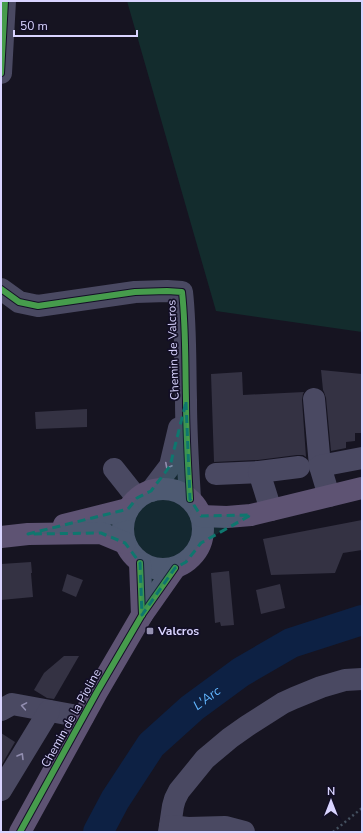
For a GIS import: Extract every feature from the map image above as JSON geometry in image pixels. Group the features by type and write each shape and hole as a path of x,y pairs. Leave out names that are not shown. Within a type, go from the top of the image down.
{"main road":[{"path":"28,534 139,499 164,489 178,492 195,507 227,517 261,513 362,488"},
{"path":"139,499 124,517 123,534 125,543 129,551 140,563 151,568 163,570 175,568 186,562 195,554 201,543 204,529 195,507"},
{"path":"201,543 228,527 261,513"},
{"path":"1,536 90,532 101,533 125,543"},
{"path":"140,563 142,615"},
{"name":"Chemin de la Pioline","path":"20,832 83,717 142,615 175,568"}],"street":[{"path":"1,73 4,1"},
{"name":"Chemin de Valcros","path":"1,289 19,302 38,306 135,292 182,292 186,346 186,402 195,507"},
{"path":"314,399 320,466 329,496"},
{"name":"Chemin de Valcros","path":"139,499 170,466 186,402"},
{"path":"320,466 362,458"},
{"path":"216,474 259,472 299,467"},
{"path":"114,469 139,499"},
{"path":"259,472 261,513"},
{"path":"244,832 225,827 170,829 173,806 179,791 205,759 230,738 283,703 321,687 345,680 362,678"},
{"path":"1,710 12,704 83,717"},
{"path":"1,790 49,711"}],"path":[{"path":"333,832 362,808"}],"highlighted area":[{"path":"186,402 190,499 201,516 251,515 201,543 186,562 175,568 142,615 140,563 125,543 101,533 28,534 128,509 137,498 151,491 170,466"}],"green space":[{"path":"127,1 362,1 362,332 216,311"}],"building":[{"path":"321,370 362,374 362,433 355,433 355,441 346,442 346,448 331,451 326,398 323,390"},
{"path":"242,372 243,395 304,392 302,400 306,457 303,455 297,455 258,460 214,462 211,374"},
{"path":"87,409 87,427 36,429 35,412"},
{"path":"362,520 362,550 343,553 335,573 271,575 263,539"},
{"path":"31,562 33,597 1,600 1,564"},
{"path":"229,571 234,625 221,626 220,622 215,623 211,573"},
{"path":"67,574 83,580 76,597 62,591"},
{"path":"280,584 285,608 261,614 256,590"},
{"path":"64,656 79,656 54,699 47,698 34,690 44,673"},
{"path":"1,733 15,742 1,766"}],"waterway":[{"name":"L'Arc","path":"98,832 115,800 151,745 192,708 241,672 291,643 362,620"}],"cycle path":[{"path":"1,73 5,1"},
{"path":"1,289 19,302 38,306 135,292 182,292 185,332 186,425 190,499"},
{"path":"140,563 142,615"},
{"path":"20,832 97,692 142,615 175,568"}],"place":[{"name":"Valcros","path":"150,631"}]}
